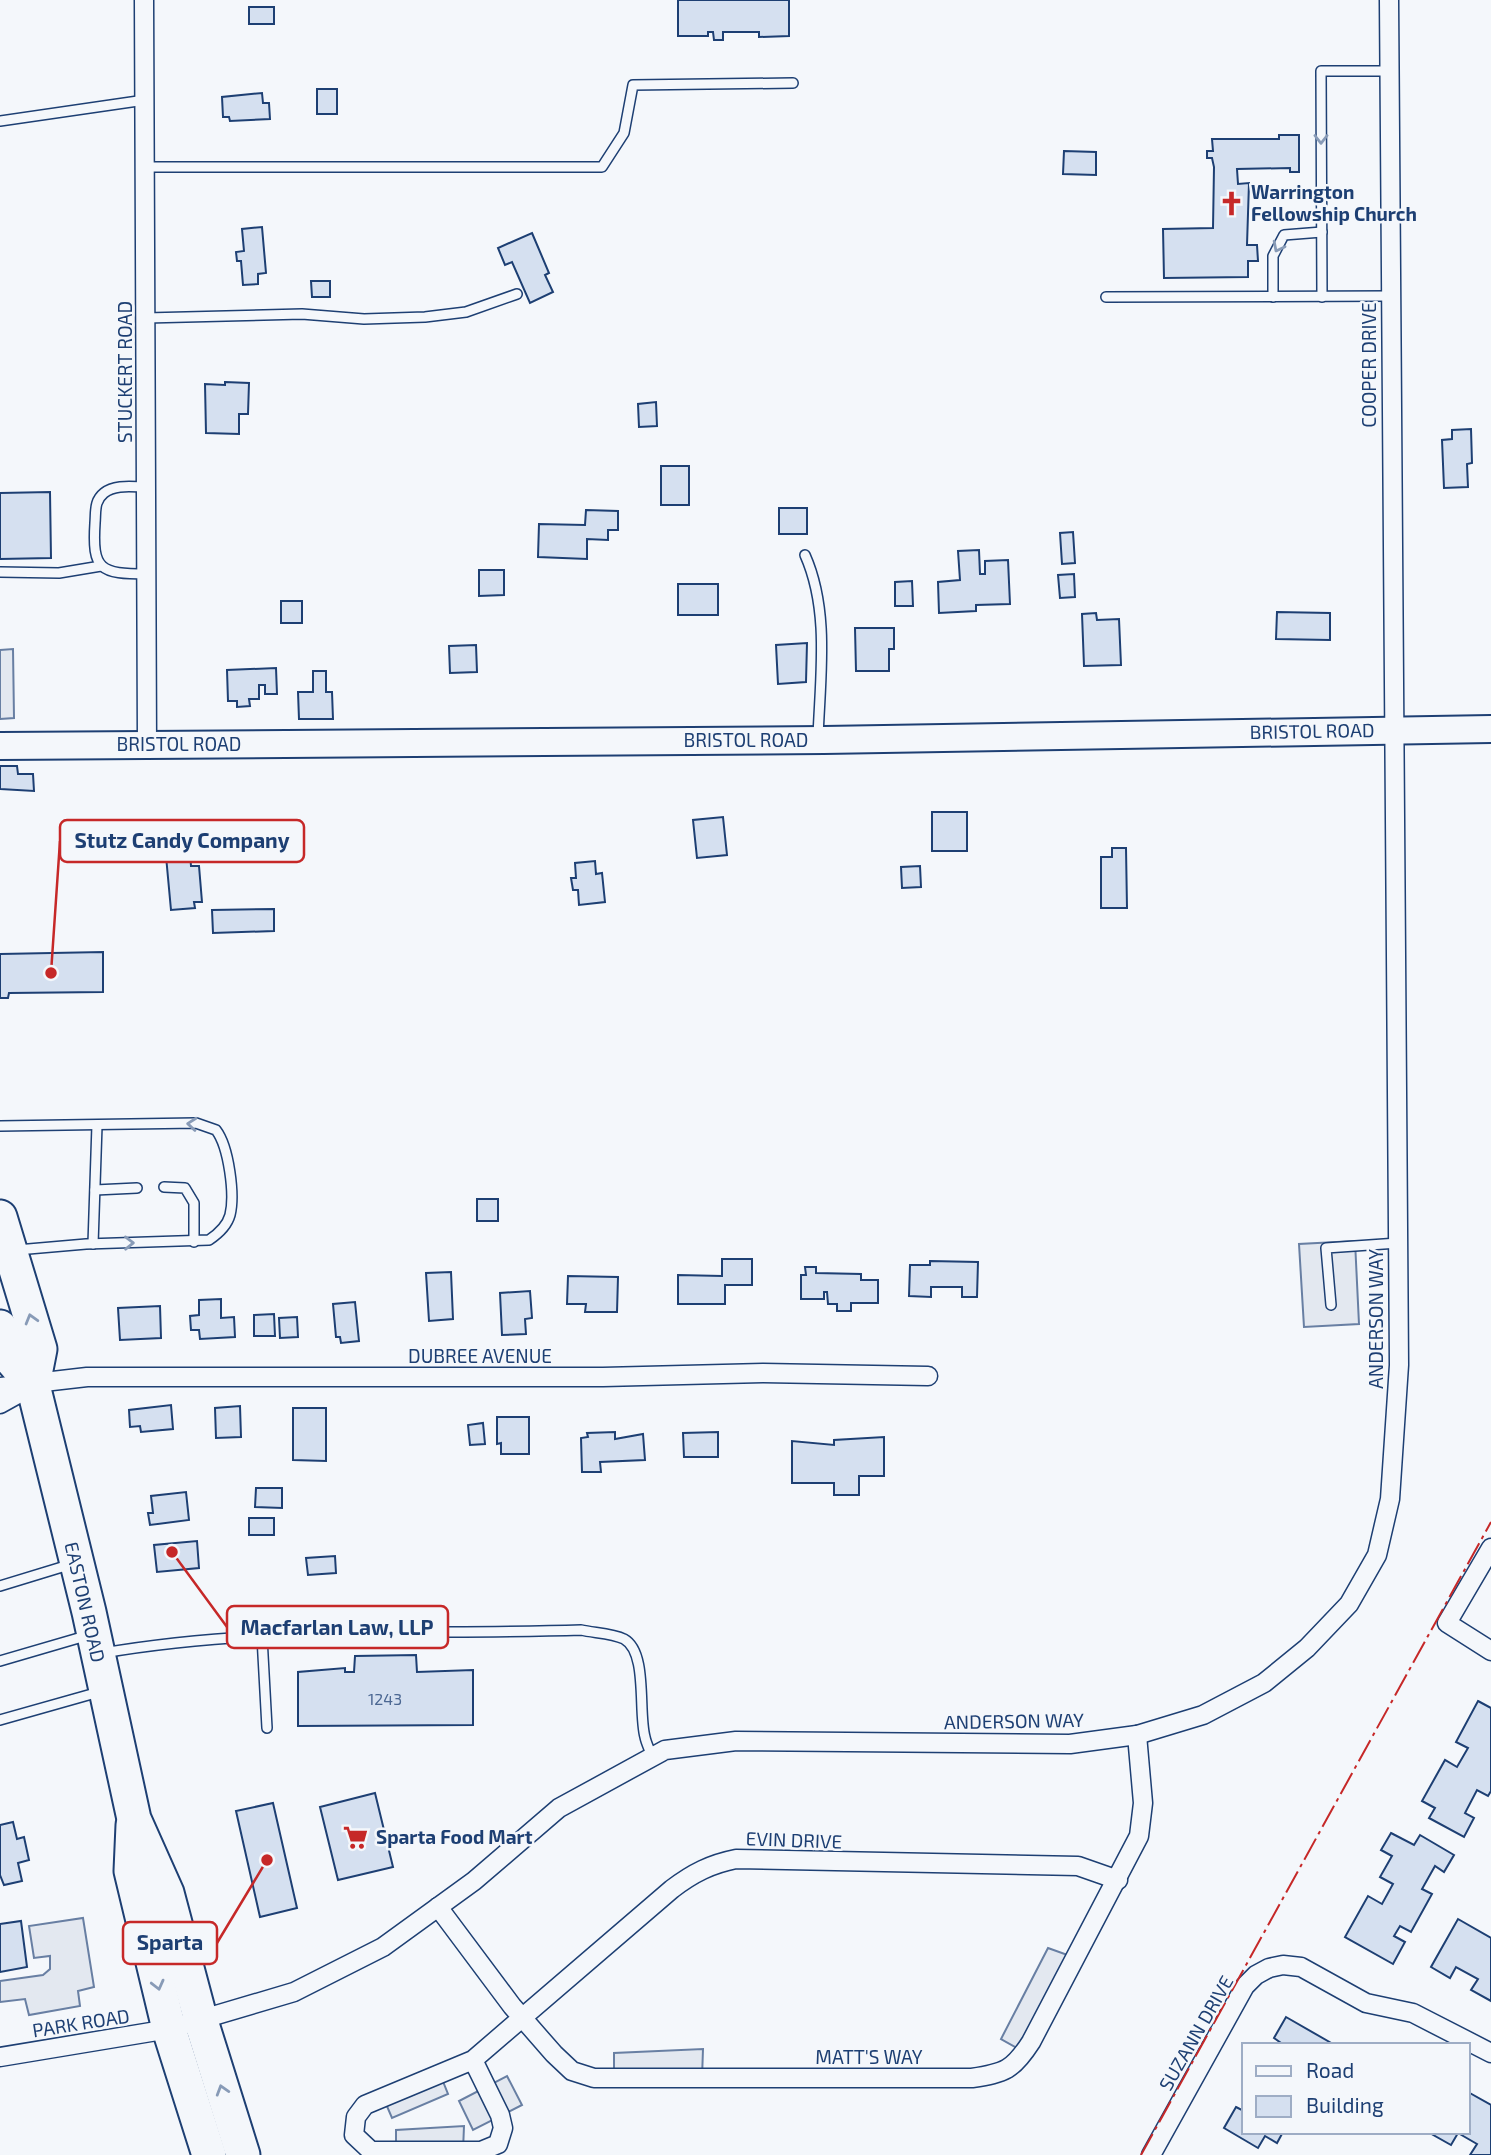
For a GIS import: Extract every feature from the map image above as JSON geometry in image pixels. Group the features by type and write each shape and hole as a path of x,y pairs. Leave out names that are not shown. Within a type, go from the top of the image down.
{"highway":[{"name":"EASTON ROAD","path":"0,1217 40,1349 33,1385 77,1562 134,1819 167,1893 201,2021 243,2155"},
{"name":"EASTON ROAD","path":"0,1327 10,1358 33,1385"},
{"name":"EASTON ROAD","path":"134,1819 131,1871 169,2029 209,2155"}],"main road":[{"name":"BRISTOL ROAD","path":"0,746 817,740 1491,729"}],"street":[{"name":"STUCKERT ROAD","path":"144,0 147,744"},
{"name":"COOPER DRIVE","path":"1388,0 1392,730"},
{"name":"ANDERSON WAY","path":"169,2029 294,1992 383,1947 438,1907 559,1808 665,1750 736,1741 1070,1744 1138,1735 1203,1715 1264,1683 1307,1648 1349,1604 1377,1555 1390,1499 1399,1365 1392,730"},
{"name":"DUBREE AVENUE","path":"0,1387 100,1377 590,1377 763,1373 928,1376"},
{"path":"0,1404 33,1385"},
{"path":"1491,1548 1447,1623 1491,1651"},
{"name":"MATT'S WAY","path":"438,1907 521,2018 572,2071 594,2078 972,2078 999,2074 1017,2064 1031,2042 1118,1881 1139,1836 1143,1803 1138,1735"},
{"name":"EVIN DRIVE","path":"473,2060 500,2115 503,2128 498,2144 481,2151 372,2151 354,2135 356,2117 365,2105 473,2060 672,1889 713,1864 737,1859 1078,1866 1118,1881"},
{"name":"SUZANN DRIVE","path":"1151,2155 1245,1986 1269,1968 1283,1965 1301,1968 1366,2003 1413,2013 1491,2053"},
{"name":"PARK ROAD","path":"0,2057 169,2029"}],"lane":[{"path":"1322,297 1321,71 1389,71"},
{"path":"145,167 602,167 624,133 632,85 793,83"},
{"path":"0,121 145,100"},
{"path":"1273,297 1275,246 1284,235 1322,232"},
{"path":"146,318 302,314 363,319 425,317 466,312 517,294"},
{"path":"1106,297 1390,296"},
{"path":"146,486 118,487 105,491 96,501 93,552 101,566 117,574 146,574"},
{"path":"805,555 816,581 821,641 817,740"},
{"path":"0,572 59,573 101,566"},
{"path":"0,1126 195,1123 216,1130 229,1159 230,1215 217,1235 194,1242 93,1244 12,1251"},
{"path":"93,1244 97,1125"},
{"path":"164,1187 185,1188 194,1203 194,1242"},
{"path":"95,1190 136,1188"},
{"path":"1331,1306 1326,1248 1398,1244"},
{"path":"0,1586 77,1562"},
{"path":"0,1661 96,1644 262,1637 581,1630 624,1639 633,1648 638,1664 644,1736 652,1757"},
{"path":"262,1637 267,1728"},
{"path":"0,1720 104,1691"}],"shaded area":[{"path":"13,649 14,718 0,719 0,650"},
{"path":"1355,1241 1359,1324 1304,1327 1299,1244"},
{"path":"83,1918 94,1987 78,1991 80,2006 29,2015 25,1999 0,2002 0,1981 43,1975 50,1969 50,1956 34,1958 29,1926"},
{"path":"1048,1948 1076,1958 1024,2052 1001,2039"},
{"path":"703,2049 702,2078 614,2078 614,2053"},
{"path":"440,2074 448,2094 392,2118 383,2097"},
{"path":"507,2076 522,2105 473,2130 459,2101"},
{"path":"464,2126 463,2151 396,2152 396,2130"}],"building":[{"path":"678,0 789,0 789,36 759,37 759,32 723,32 723,40 714,40 713,32 708,32 708,36 678,36"},
{"path":"249,7 274,7 274,24 249,24"},
{"path":"317,89 337,89 337,114 317,114"},
{"path":"262,93 263,103 269,103 270,119 230,121 229,117 223,117 222,97"},
{"name":"Warrington Fellowship Church","path":"1279,135 1299,135 1299,172 1290,172 1290,168 1237,169 1238,184 1249,183 1247,245 1257,245 1258,261 1248,261 1248,277 1164,278 1163,229 1213,228 1214,167 1212,158 1207,158 1207,151 1213,151 1212,139 1279,139"},
{"path":"1064,151 1096,152 1096,175 1063,174"},
{"path":"262,227 266,273 258,274 258,284 243,285 241,261 237,261 236,252 244,251 242,229"},
{"path":"532,233 549,273 545,275 553,292 530,303 512,262 505,265 498,248"},
{"path":"311,281 330,281 330,297 312,297"},
{"path":"225,382 249,383 248,414 239,414 239,434 206,433 205,384 225,385"},
{"path":"656,402 657,426 639,427 638,404"},
{"path":"1471,429 1472,463 1467,464 1468,487 1444,488 1442,440 1452,439 1452,430"},
{"path":"661,466 689,466 689,505 661,505"},
{"path":"50,492 51,558 0,559 0,493"},
{"path":"779,508 807,508 807,534 779,534"},
{"path":"586,510 618,511 618,530 608,530 608,540 587,539 587,559 538,557 539,524 585,525"},
{"path":"1073,532 1075,563 1062,564 1060,533"},
{"path":"979,550 980,574 985,574 985,561 1008,560 1010,604 976,605 976,611 939,613 938,582 960,580 958,551"},
{"path":"479,570 504,570 504,595 479,596"},
{"path":"1074,574 1075,597 1060,598 1058,575"},
{"path":"912,581 913,606 895,606 895,582"},
{"path":"678,584 718,584 718,615 678,615"},
{"path":"281,601 302,601 302,623 281,623"},
{"path":"1277,612 1330,613 1330,640 1276,639"},
{"path":"1096,613 1097,620 1119,619 1121,665 1084,666 1082,614"},
{"path":"855,628 894,628 894,649 889,649 889,671 856,671"},
{"path":"807,643 806,682 778,684 776,645"},
{"path":"476,645 477,672 450,673 449,646"},
{"path":"276,668 277,694 265,694 265,685 259,685 259,699 249,699 250,706 237,707 237,701 228,701 227,670"},
{"path":"313,671 326,671 326,692 332,692 333,719 299,719 298,692 313,692"},
{"path":"0,766 17,766 18,774 33,774 34,791 0,789"},
{"path":"932,812 967,812 967,851 932,851"},
{"path":"723,817 727,855 697,858 693,820"},
{"path":"1112,848 1126,848 1127,908 1101,908 1101,857 1112,857"},
{"path":"190,854 191,866 199,866 202,902 194,902 195,908 171,910 166,856"},
{"path":"595,861 596,874 602,873 605,902 579,905 578,890 573,890 571,878 576,878 575,863"},
{"path":"920,866 921,887 902,888 901,867"},
{"path":"274,909 274,931 213,933 212,910"},
{"path":"103,952 103,992 9,993 8,998 0,998 0,954"},
{"path":"477,1199 498,1199 498,1221 477,1221"},
{"path":"722,1259 752,1259 752,1285 725,1285 725,1304 678,1304 678,1275 722,1276"},
{"path":"930,1261 978,1262 977,1297 962,1297 962,1287 931,1287 931,1297 909,1296 910,1265 930,1265"},
{"path":"805,1267 816,1267 816,1273 861,1274 861,1280 878,1280 878,1303 851,1303 851,1311 837,1311 837,1304 828,1304 827,1292 824,1292 824,1299 801,1299 801,1275 806,1275"},
{"path":"451,1272 453,1319 429,1321 426,1273"},
{"path":"568,1276 618,1277 617,1312 585,1312 586,1304 567,1304"},
{"path":"530,1291 532,1318 525,1319 526,1334 502,1335 500,1293"},
{"path":"221,1299 221,1318 234,1317 235,1337 200,1339 199,1330 191,1330 190,1316 199,1315 199,1300"},
{"path":"355,1302 359,1341 341,1343 340,1337 336,1337 333,1304"},
{"path":"160,1306 161,1338 120,1340 118,1308"},
{"path":"274,1314 275,1336 254,1336 254,1315"},
{"path":"297,1317 298,1337 280,1338 279,1318"},
{"path":"171,1405 173,1429 141,1432 140,1426 130,1427 129,1410"},
{"path":"240,1406 241,1437 216,1438 215,1408"},
{"path":"293,1408 326,1408 326,1461 293,1460"},
{"path":"497,1417 529,1417 529,1454 501,1454 501,1443 497,1444"},
{"path":"483,1423 485,1444 470,1445 468,1425"},
{"path":"615,1432 615,1439 643,1434 645,1460 600,1462 601,1472 582,1472 581,1438 588,1437 587,1433"},
{"path":"718,1432 718,1457 684,1457 683,1433"},
{"path":"884,1437 884,1476 859,1476 859,1495 834,1495 834,1483 792,1483 792,1441 834,1445 834,1440"},
{"path":"256,1488 282,1488 282,1508 255,1507"},
{"path":"186,1492 189,1520 150,1525 148,1513 153,1513 151,1496"},
{"path":"249,1518 274,1518 274,1535 249,1535"},
{"path":"197,1541 199,1568 157,1572 154,1545"},
{"path":"335,1556 336,1573 308,1575 306,1558"},
{"path":"416,1655 417,1672 473,1670 473,1725 298,1726 298,1672 345,1668 345,1672 354,1672 355,1656"},
{"path":"1478,1701 1491,1708 1491,1791 1488,1796 1477,1790 1465,1813 1474,1818 1464,1837 1429,1818 1435,1808 1422,1801 1445,1760 1457,1767 1468,1748 1456,1742"},
{"name":"Sparta Food Mart","path":"375,1793 393,1867 338,1880 320,1807"},
{"path":"273,1803 297,1908 260,1917 236,1811"},
{"path":"13,1822 17,1839 24,1837 29,1860 18,1863 22,1881 4,1885 0,1875 0,1825"},
{"path":"1391,1833 1414,1845 1420,1835 1454,1855 1444,1872 1435,1866 1422,1889 1432,1894 1411,1932 1400,1926 1394,1936 1405,1942 1393,1964 1345,1937 1368,1896 1382,1904 1393,1884 1380,1877 1392,1856 1381,1850"},
{"path":"1458,1919 1491,1938 1491,2001 1471,1990 1478,1979 1456,1967 1450,1978 1431,1967"},
{"path":"21,1921 27,1967 0,1972 0,1924"},
{"path":"1286,2017 1331,2043 1281,2043 1274,2038"},
{"path":"1470,2093 1491,2105 1491,2155 1470,2155 1477,2144 1460,2134 1470,2134"},
{"path":"1236,2107 1242,2110 1242,2134 1282,2134 1277,2143 1265,2136 1258,2148 1224,2128"},
{"path":"1432,2134 1457,2134 1451,2145"}],"power":[{"path":"1141,2155 1491,1522"}],"place":[{"name":"Warrington Fellowship Church","path":"1231,203"},
{"name":"Stutz Candy Company","path":"51,973"},
{"name":"Macfarlan Law, LLP","path":"172,1552"},
{"name":"Sparta Food Mart","path":"356,1837"},
{"name":"Sparta","path":"267,1860"}]}
